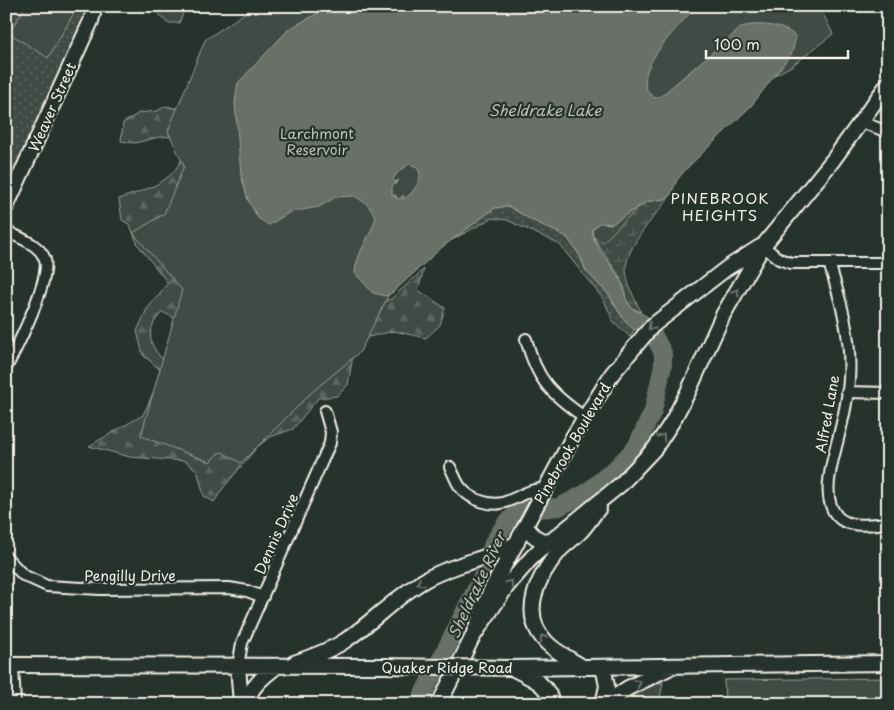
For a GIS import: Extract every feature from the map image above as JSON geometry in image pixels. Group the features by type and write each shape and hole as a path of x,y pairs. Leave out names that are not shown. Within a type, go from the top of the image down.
{"street":[{"name":"Weaver Street","path":"6,207 91,21 95,6"},
{"name":"Pinebrook Boulevard","path":"472,638 516,575 548,542 611,492 643,462 663,437 688,392 723,315 763,246 862,122 888,84"},
{"path":"862,122 888,132"},
{"path":"6,231 37,247 45,258 46,264 40,294 6,368"},
{"name":"Pinebrook Boulevard","path":"440,704 472,638 490,592 584,417 612,374 652,326 727,268 763,246"},
{"path":"763,246 774,256 785,262 888,263"},
{"name":"Alfred Lane","path":"829,263 843,306 848,329 849,379 839,438 830,470 832,508 842,521 850,524 888,523"},
{"path":"526,339 531,358 542,380 558,398 584,417"},
{"path":"847,392 888,393"},
{"name":"Dennis Drive","path":"238,666 242,643 330,443 331,432 325,411"},
{"path":"450,467 462,489 477,500 486,503 502,504 531,490 542,495"},
{"path":"582,667 554,649 541,636 533,620 533,596 542,576 554,558 580,532 611,492"},
{"path":"529,520 532,536 548,542"},
{"path":"246,704 254,685 282,666 341,643 417,584 440,572 500,552 517,543"},
{"name":"Pengilly Drive","path":"6,557 24,574 47,586 100,589 230,588 247,591 263,597"},
{"name":"Quaker Ridge Road","path":"10,666 511,668 888,663"},
{"path":"10,666 15,704"},
{"path":"238,666 241,704"},
{"path":"604,704 628,688 672,666"},
{"path":"603,667 607,686 604,704"},
{"path":"511,668 542,684 550,695 552,704"}],"green space":[{"path":"6,6 91,6 54,92 6,185"},
{"path":"26,6 62,6 74,13 48,58 9,33"},
{"path":"152,6 186,6 179,23 167,23"},
{"name":"Larchmont Reservoir","path":"255,6 819,6 833,34 793,65 775,75 603,242 515,197 427,218 360,352 312,392 241,463 222,452 217,454 210,462 141,436 182,290 133,233 164,214 184,166 168,131 205,40"},
{"path":"166,106 188,111 379,302 391,299 424,269 418,290 445,308 440,325 426,338 394,331 368,337 353,355 348,385 337,396 318,398 293,429 270,437 257,447 214,502 204,496 197,470 185,461 130,457 89,446 143,415 163,372 143,355 137,331 147,309 168,283 138,245 130,225 122,220 119,199 165,180 178,166 183,156 185,136 159,137 135,143 121,141 123,123 139,113 157,111","holes":["162,312 175,318 174,369 155,350 152,344 151,332 153,325"]},
{"path":"670,196 643,230 628,259 626,268 628,280 641,312 632,308 625,298 625,289 616,271 593,237 646,202"},
{"path":"508,206 567,237 580,256 586,271 609,295 622,317 634,330 630,337 613,321 604,300 559,244 507,220 492,218 452,240 495,208"},
{"path":"888,678 888,704 725,704 724,680"},
{"path":"663,682 659,704 621,704 647,688"}],"water":[{"name":"Sheldrake Lake","path":"331,6 697,6 668,37 650,65 646,78 647,89 655,98 661,96 742,27 763,25 778,27 796,37 792,53 751,106 687,168 677,180 670,196 646,202 612,224 599,223 592,230 596,244 621,281 629,304 635,310 648,317 647,320 655,332 654,336 636,329 634,330 622,317 609,295 586,271 580,256 567,237 508,206 495,208 441,248 392,293 386,296 373,293 355,273 357,260 376,218 368,205 355,196 336,197 319,207 290,212 269,225 258,218 248,200 241,175 235,102 238,83 289,29","holes":["409,164 417,167 420,178 411,193 405,198 402,199 404,195 398,200 397,197 395,198 396,195 392,196 392,187 399,180 395,182 393,179 397,173"]}],"waterway":[{"name":"Sheldrake River","path":"418,704 487,567 493,543 506,523 519,511 559,507 586,493 616,468 636,447 653,411 663,365 663,353 654,336"}],"district":[{"name":"PINEBROOK HEIGHTS","path":"720,206"}]}
